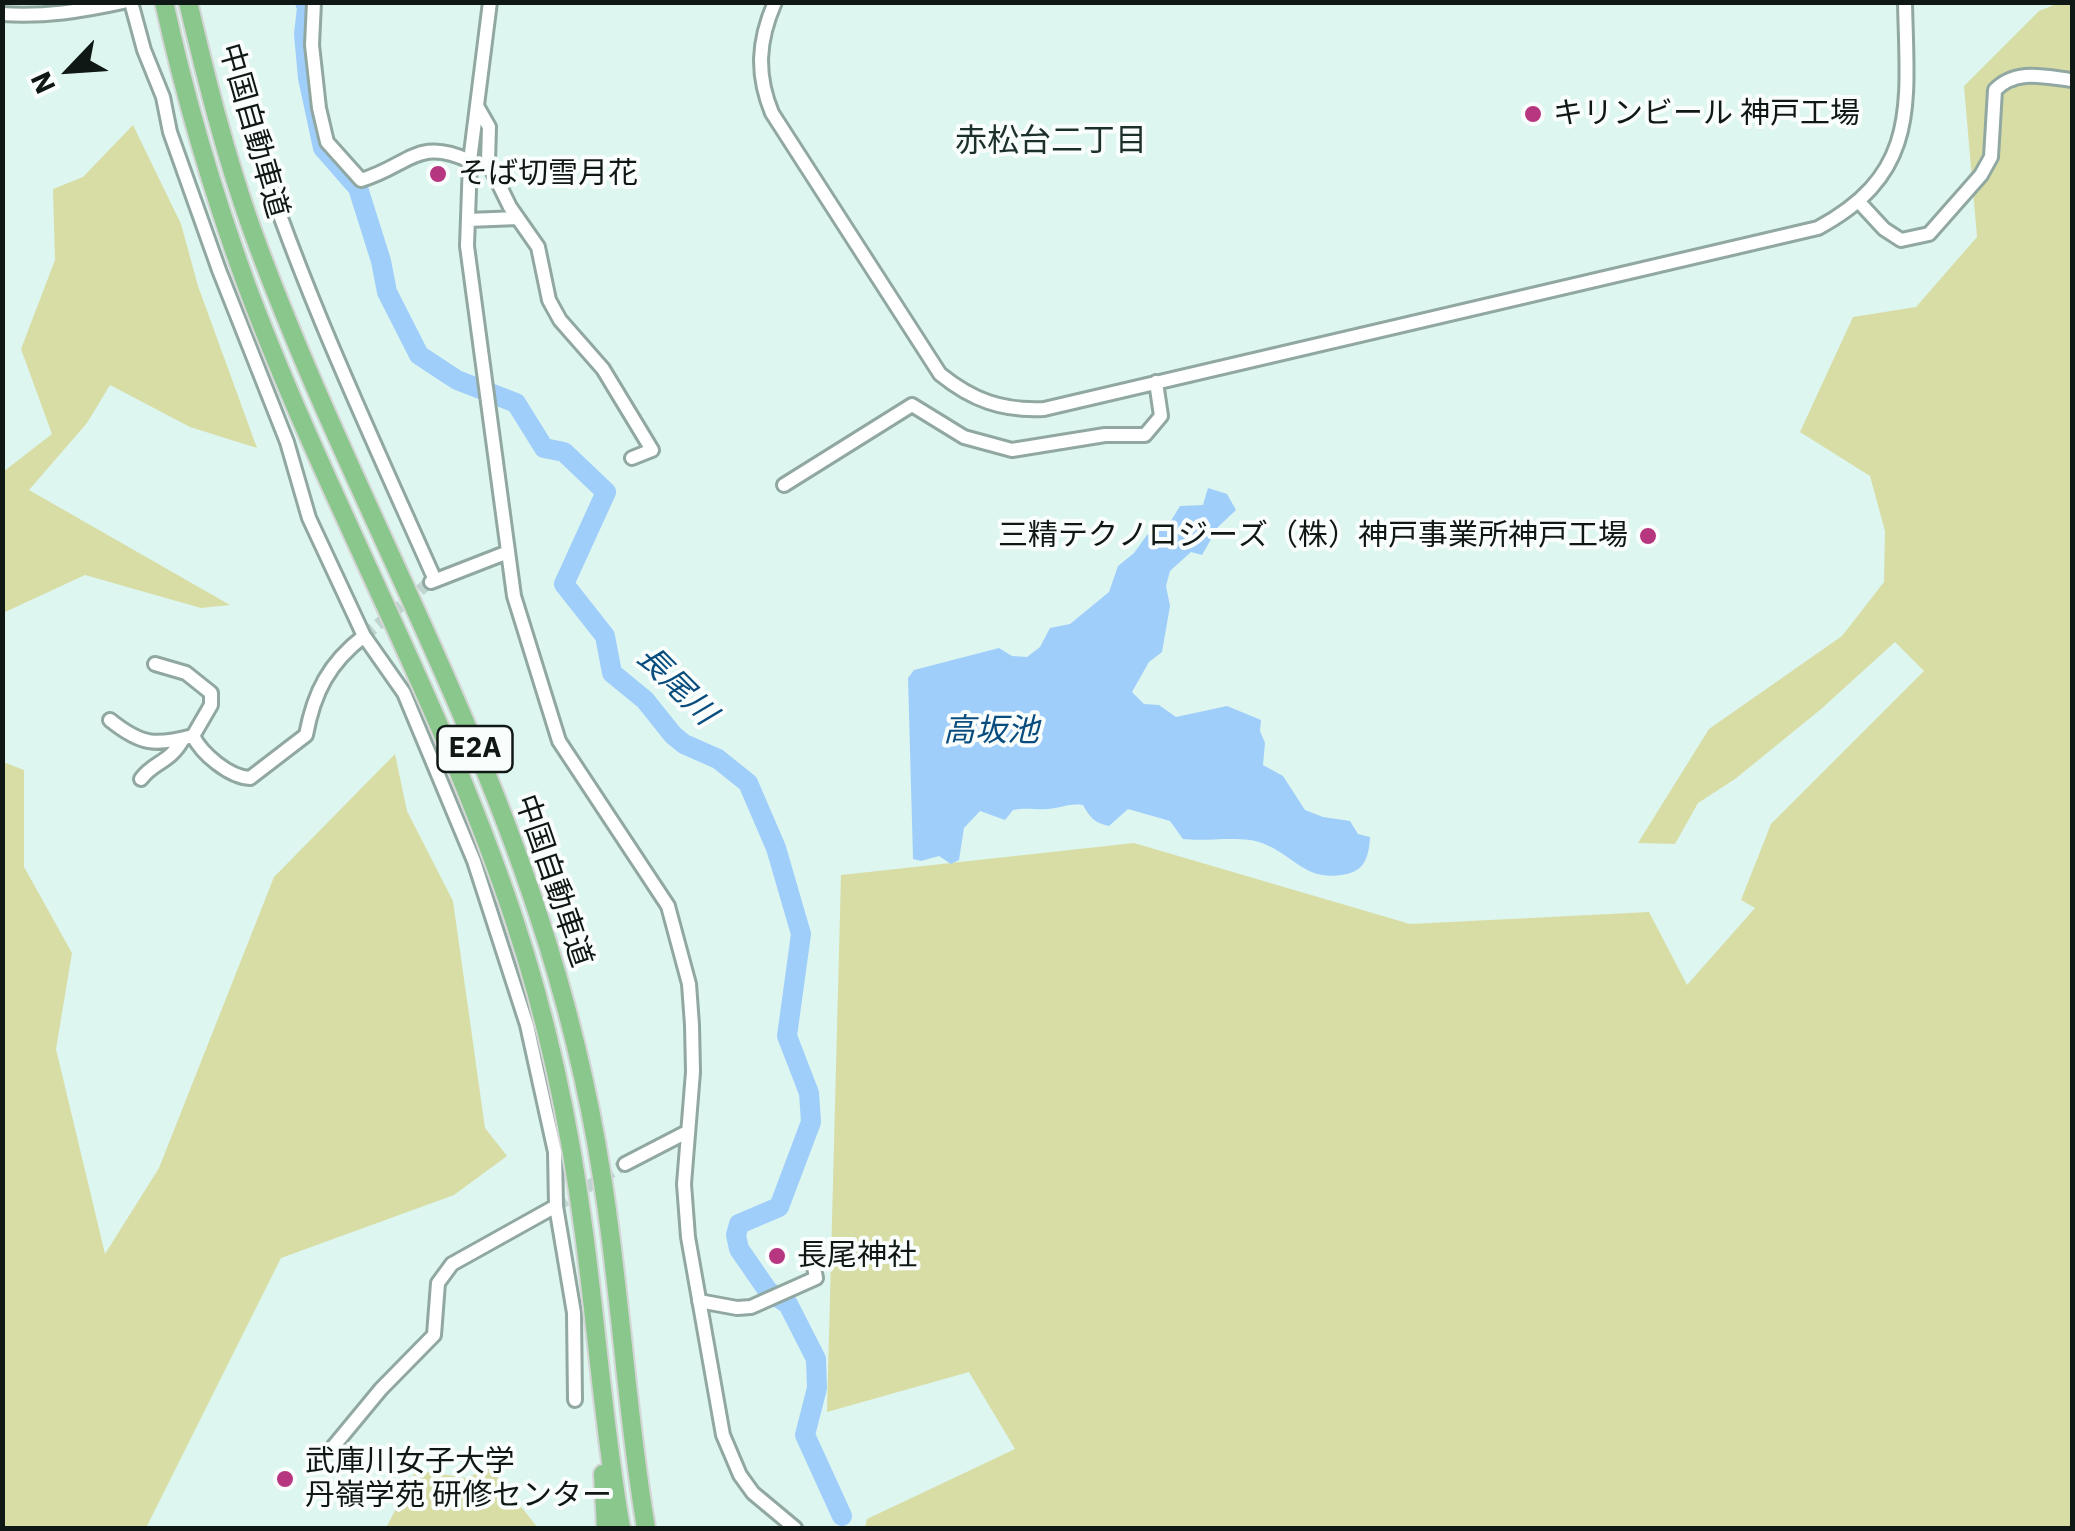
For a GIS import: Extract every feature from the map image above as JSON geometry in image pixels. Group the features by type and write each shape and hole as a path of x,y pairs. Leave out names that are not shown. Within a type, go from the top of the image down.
{"highway":[{"name":"中国自動車道","path":"188,2 221,134 250,226 332,426 493,790 554,963 600,1163 646,1528"},
{"name":"中国自動車道","path":"165,5 187,102 246,283 442,732 525,954 569,1131 621,1528"},
{"path":"599,1363 606,1528"}],"street":[{"path":"2,14 72,13 127,2 163,98 170,132 218,270 287,442 309,518 364,636 404,693 474,860 527,1025 555,1152 556,1206 574,1313 575,1400"},
{"path":"314,2 312,45 327,142 361,180 384,173 426,150 451,152 470,161"},
{"path":"490,2 470,161 468,220 472,296 514,596 559,742 668,906 691,1011 692,1072 684,1184 723,1436 753,1493 794,1528"},
{"path":"775,2 762,38 760,58 761,78 772,113 940,374 976,399 997,407 1023,410 1044,409 1818,228 1860,203 1883,174 1901,137 1907,106 1905,2"},
{"path":"1860,203 1884,229 1901,240 1929,234 1981,175 1991,157 1995,90 2004,80 2022,75 2072,80"},
{"path":"477,106 489,127 488,162 495,181 538,247 545,286 560,320 603,369 652,450 632,458"},
{"path":"248,122 268,186 340,366 433,581 508,552"},
{"path":"468,220 518,218"},
{"path":"784,485 912,405 964,437 1012,450 1105,436 1144,435 1162,416 1156,382"},
{"path":"110,720 125,732 149,742 188,737 228,771 240,778 250,778 306,735 313,697 344,652 364,636"},
{"path":"141,779 174,754 211,705 211,693 186,673 155,664"},
{"path":"625,1164 686,1133"},
{"path":"333,1447 381,1389 434,1336 438,1283 452,1264 556,1206"},
{"path":"700,1301 738,1308 760,1303 816,1278 812,1256"}],"green space":[{"path":"2059,3 2072,3 2072,1528 865,1528 867,1519 1015,1449 969,1372 827,1412 841,875 1134,843 1410,924 1649,912 1687,985 1755,908 1741,900 1771,824 1924,671 1895,642 1820,710 1735,779 1698,803 1675,844 1638,843 1709,729 1842,636 1884,582 1885,531 1870,476 1800,432 1853,317 1916,307 1977,237 1964,86 2039,11"},
{"path":"133,125 181,224 198,286 257,448 190,427 110,385 87,423 29,490 230,605 201,608 85,575 3,613 3,472 52,434 21,349 55,260 53,189 83,177"},
{"path":"395,754 407,811 453,901 485,1128 507,1156 454,1195 281,1258 146,1528 3,1528 3,762 24,770 24,867 72,953 56,1049 105,1254 159,1168 274,877"},
{"path":"490,1468 538,1528 386,1528 416,1470 466,1478"}],"water":[{"name":"高坂池","path":"1208,488 1227,494 1236,510 1218,527 1202,555 1191,552 1170,571 1166,586 1170,606 1162,652 1149,662 1132,692 1144,704 1159,705 1176,717 1227,706 1261,720 1263,765 1283,776 1305,810 1350,821 1358,834 1370,837 1362,865 1347,874 1321,875 1262,843 1244,839 1183,839 1170,821 1128,809 1109,826 1091,817 1083,805 1013,810 1005,820 980,811 964,828 959,860 951,864 939,856 913,859 908,678 914,670 999,648 1012,656 1027,657 1040,647 1050,628 1070,624 1109,592 1118,566 1147,535 1169,524 1180,506 1203,505"}],"waterway":[{"name":"長尾川","path":"305,2 308,78 323,148 358,188 387,292 419,355 457,380 516,403 544,448 564,452 606,492 564,584 605,636 612,673 645,700 684,744 718,759 748,783 776,848 801,934 787,1036 809,1093 811,1122 779,1207 739,1224 736,1235 739,1249 768,1291 788,1304 816,1359 817,1388 805,1435 842,1516"}],"tunnel":[{"path":"364,636 430,582"},
{"path":"556,1206 625,1164"}],"place":[{"name":"キリンビール 神戸工場","path":"1533,114"},
{"name":"そば切雪月花","path":"438,174"},
{"name":"三精テクノロジーズ（株）神戸事業所神戸工場","path":"1648,536"},
{"name":"長尾神社","path":"777,1256"},
{"name":"武庫川女子大学 丹嶺学苑 研修センター","path":"285,1479"}],"district":[{"name":"赤松台二丁目","path":"1051,142"}]}
